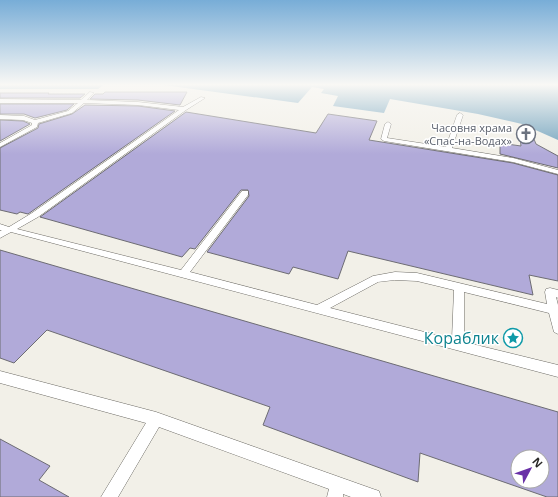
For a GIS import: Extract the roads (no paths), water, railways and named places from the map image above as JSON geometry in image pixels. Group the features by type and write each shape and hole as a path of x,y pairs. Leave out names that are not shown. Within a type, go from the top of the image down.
{"lane":[{"path":"0,117 24,118 35,122 70,112 76,107"},
{"path":"171,107 184,109"},
{"path":"0,235 5,228 35,215 187,107"},
{"path":"449,149 460,115"},
{"path":"0,145 35,126 35,122"},
{"path":"388,124 384,139 513,160 558,172"},
{"path":"183,274 245,193"},
{"path":"5,228 558,372"},
{"path":"318,309 376,279 395,276 417,277 554,310"},
{"path":"458,346 459,287"},
{"path":"558,294 550,292 558,330"},
{"path":"0,376 156,419 336,491 373,497"},
{"path":"109,497 156,419"}],"water":[{"path":"342,107 386,107 384,113"},
{"path":"438,107 558,107 558,140 522,124"}],"place":[{"name":"Часовня храма «Спас-на-Водах»","path":"526,134"},
{"name":"Кораблик","path":"513,338"}]}
